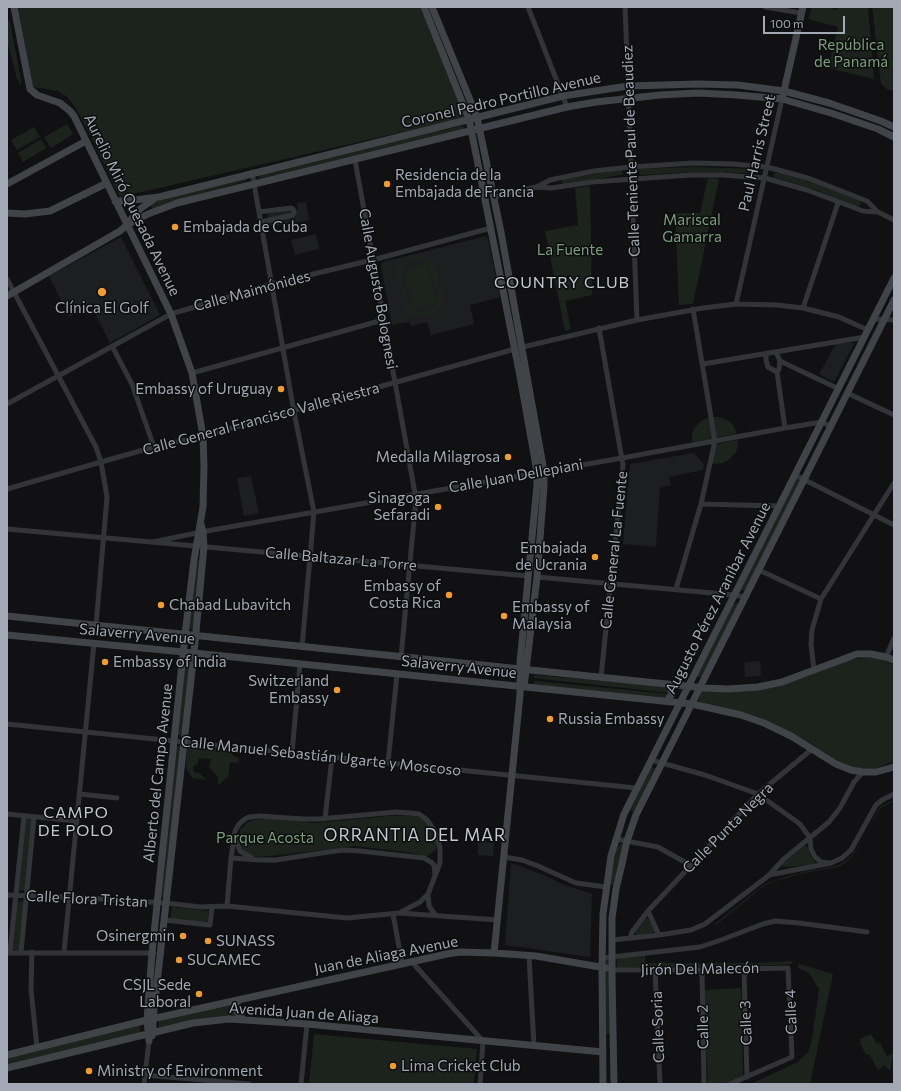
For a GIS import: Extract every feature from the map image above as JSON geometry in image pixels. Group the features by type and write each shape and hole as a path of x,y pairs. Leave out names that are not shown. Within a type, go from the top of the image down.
{"main road":[{"name":"Aurelio Miró Quesada Avenue","path":"14,7 30,89 37,95 65,106 74,116 171,314 192,373 203,436"},
{"path":"424,7 469,119 544,486 537,577 523,669"},
{"path":"432,7 477,117 480,128 523,347 541,471 537,485 528,576 522,687 494,953"},
{"name":"Paul Harris Street","path":"782,99 802,10"},
{"name":"Coronel Pedro Portillo Avenue","path":"116,200 126,201 158,197 252,172 563,96 628,86 698,84 738,85 784,90 829,103 894,127"},
{"name":"Coronel Pedro Portillo Avenue","path":"127,225 156,210 177,203 567,107 629,97 660,94 698,93 782,99 831,113 878,129 894,137"},
{"path":"7,184 86,141"},
{"path":"7,214 34,214 50,211 106,183"},
{"path":"7,296 114,234 127,225 136,213 148,202 158,197"},
{"path":"148,202 150,209 156,210"},
{"name":"Augusto Pérez Araníbar Avenue","path":"603,1084 603,914 606,887 616,839 624,814 679,702 796,475 894,278"},
{"name":"Augusto Pérez Araníbar Avenue","path":"614,1084 612,918 616,889 627,841 636,815 830,426 894,302"},
{"name":"Alberto del Campo Avenue","path":"150,1019 152,953 185,634 196,546 201,530 204,473 203,436"},
{"path":"769,527 778,531"},
{"name":"Alberto del Campo Avenue","path":"150,1019 164,920 196,636 204,546 201,530"},
{"name":"Salaverry Avenue","path":"7,616 728,689 758,687 782,682 857,654 871,654 894,660"},
{"name":"Salaverry Avenue","path":"7,635 679,702 741,715 764,724 790,736 841,767 863,772 876,772 894,767"},
{"path":"667,684 670,686 672,694 667,701"},
{"name":"Juan de Aliaga Avenue","path":"238,1000 411,961 460,952 528,956 602,966 612,970"},
{"path":"238,1000 236,1008 237,1012 243,1019"},
{"name":"Avenida Juan de Aliaga","path":"7,1055 150,1019 238,1000"},
{"path":"227,1003 232,1008 229,1019"},
{"path":"150,1019 150,1036"},
{"name":"Avenida Juan de Aliaga","path":"7,1068 134,1037 150,1036 193,1023 229,1019 307,1024 603,1052"},
{"path":"131,1024 136,1026 138,1029 137,1034 134,1037"},
{"path":"603,1042 605,1038 608,1037 612,1039 613,1042"}],"street":[{"path":"528,7 567,107"},
{"name":"Calle Teniente Paul de Beaudiez","path":"626,7 637,320"},
{"path":"765,7 802,10"},
{"name":"Paul Harris Street","path":"736,304 782,99"},
{"name":"Calle Augusto Bolognesi","path":"355,160 416,499 401,657"},
{"path":"494,197 536,187 550,180 561,177 594,171 631,166 693,163 733,164 767,167 808,178 862,199 878,212 894,220"},
{"path":"252,172 294,412 314,512 302,647"},
{"path":"536,187 551,188 632,179 690,175 722,175 765,178 807,190 856,209 878,212"},
{"path":"561,177 559,183 562,186"},
{"path":"856,209 862,204 862,199"},
{"path":"803,308 838,203"},
{"path":"259,212 291,208 293,209 294,213 293,215 261,222"},
{"name":"Calle Maimónides","path":"7,404 171,314 272,284 373,260 491,228"},
{"path":"7,278 96,447 101,462 107,497 96,625"},
{"path":"523,347 637,320 693,309 736,304 777,305 803,308 840,317 868,330"},
{"path":"676,589 701,504 714,441 703,364 693,309"},
{"path":"874,319 894,320"},
{"path":"192,373 384,320"},
{"name":"Calle General La Fuente","path":"599,328 623,465 601,677"},
{"path":"703,364 864,337"},
{"path":"112,346 132,384 154,447"},
{"name":"Calle General Francisco Valle Riestra","path":"7,489 154,447 203,436 294,412 515,349"},
{"path":"776,352 780,361 777,372 785,428"},
{"path":"766,354 768,366 777,372"},
{"path":"780,361 839,389"},
{"path":"848,392 894,415"},
{"path":"822,422 830,426"},
{"name":"Calle Juan Dellepiani","path":"201,530 314,512 822,422"},
{"path":"796,475 894,525"},
{"path":"814,670 811,644 812,630 822,599 894,483"},
{"path":"701,504 780,506"},
{"name":"Calle Baltazar La Torre","path":"7,529 528,576"},
{"name":"Calle Baltazar La Torre","path":"153,542 201,530"},
{"path":"759,570 822,599"},
{"path":"537,577 676,589 746,597"},
{"path":"886,657 894,638"},
{"path":"64,952 94,643"},
{"path":"292,753 300,664"},
{"path":"388,763 397,674"},
{"name":"Calle Manuel Sebastián Ugarte y Moscoso","path":"7,724 636,788"},
{"name":"Calle Punta Negra","path":"630,938 632,932 648,911 758,794 812,749"},
{"path":"324,819 332,757"},
{"path":"651,760 705,775 758,794 793,818 803,827 810,838 811,849 815,857 821,862 829,863"},
{"path":"851,770 854,782"},
{"path":"612,940 691,930 705,924 768,876 784,859 829,822 840,808 854,782 863,772"},
{"path":"80,794 117,798"},
{"path":"768,876 837,861 847,855 874,807 882,800 894,794"},
{"path":"227,906 231,858 236,829 245,819 254,816 324,819 396,812 419,814 431,825 437,837 440,848 440,863 428,894 410,909 396,914 402,963"},
{"path":"7,814 77,821"},
{"path":"24,816 16,895 8,952 160,953"},
{"path":"21,952 34,817"},
{"path":"236,829 236,844 240,851 260,860"},
{"path":"616,839 658,848 690,865"},
{"path":"231,858 260,860 289,858 344,850 411,856 434,860 437,858 440,848"},
{"path":"504,858 522,860 576,883 606,887"},
{"path":"428,860 434,865 435,878"},
{"path":"428,894 429,906 435,915"},
{"name":"Calle Flora Tristan","path":"7,895 69,897 212,907 227,906 347,918 396,914 435,915 498,920"},
{"path":"164,920 210,925 212,907"},
{"path":"648,911 659,935"},
{"path":"602,958 700,947 713,944 763,924 775,921 867,932"},
{"path":"32,952 31,990 37,1048"},
{"path":"528,956 534,1046"},
{"path":"411,961 483,1041 480,1084"},
{"name":"Jirón Del Malecón","path":"612,970 788,968"},
{"name":"Calle 4","path":"747,1077 792,1057 788,968"},
{"name":"Calle 3","path":"744,969 747,1077"},
{"name":"Calle Soria","path":"655,970 660,1084"},
{"name":"Calle 2","path":"702,970 704,1084"},
{"path":"301,1084 307,1024"},
{"path":"144,1084 150,1036"},
{"path":"145,1075 250,1084"},
{"path":"730,1084 747,1077"}],"shaded area":[{"path":"306,202 309,220 269,227 267,214 298,209 297,203"},
{"path":"316,234 319,249 295,255 291,240"},
{"path":"486,236 488,239 500,297 470,305 474,324 431,335 427,322 411,326 410,322 392,325 381,266 383,262"},
{"name":"Clínica El Golf","path":"121,237 160,315 110,343 92,307 69,317 49,276"},
{"path":"851,342 854,344 834,382 819,374 836,344"},
{"path":"694,453 704,464 703,470 669,477 671,485 660,488 656,547 623,544 630,464"},
{"path":"251,476 259,513 244,516 237,478"},
{"path":"760,661 761,676 745,677 744,663"},
{"path":"478,842 494,843 493,856 478,855"},
{"path":"511,863 546,876 562,884 592,894 590,957 505,945"}],"green space":[{"path":"18,7 420,7 465,113 463,118 120,197 76,108 67,97 58,91 33,87"},
{"name":"República de Panamá","path":"812,7 828,7 837,10 838,7 868,7 874,79 828,68 838,27 808,19"},
{"path":"872,7 894,7 894,90 888,90 881,84"},
{"path":"7,20 10,22 21,85 17,79 7,42"},
{"path":"67,124 73,134 51,148 44,137"},
{"path":"461,126 466,128 465,130 261,178 259,177 261,173"},
{"path":"34,127 40,137 17,150 11,140"},
{"path":"41,139 46,148 23,162 18,153"},
{"path":"692,167 755,169 758,171 757,173 692,172 641,175 638,171 639,169"},
{"path":"620,170 623,172 621,175 562,184 564,179"},
{"path":"775,173 782,173 821,184 860,201 861,204 857,207 816,190 774,177 773,175"},
{"path":"246,176 248,178 246,181 168,202 153,209 151,207 151,204 154,202"},
{"name":"Mariscal Gamarra","path":"708,178 719,179 693,304 679,305 675,213 700,213"},
{"name":"La Fuente","path":"590,186 592,295 565,301 571,329 565,331 545,231 578,225 575,188"},
{"path":"416,255 424,257 432,263 435,267 443,296 440,307 434,314 424,317 411,314 412,319 410,320 395,268 398,268 408,257","holes":["414,260 421,260 429,266 438,295 438,302 436,306 427,312 416,311 409,305 401,279 403,268 408,263"]},
{"path":"426,264 437,303 414,309 403,270"},
{"path":"709,417 713,439 692,442 692,434 695,427 701,421"},
{"path":"713,417 719,417 727,420 733,425 737,434 717,437"},
{"path":"738,440 737,450 730,459 723,463 711,464 716,446 720,443"},
{"path":"797,478 799,483 747,588 742,591 740,590"},
{"path":"194,561 200,561 194,630 188,628"},
{"path":"737,602 738,605 703,676 698,677 697,675 733,605"},
{"path":"872,657 885,660 894,665 894,761 876,768 868,769 848,767 779,726 758,717 701,703 698,700 701,691 749,691 765,689 806,677 848,660"},
{"path":"185,663 190,664 183,735 176,735"},
{"path":"534,675 664,686 669,693 534,678"},
{"path":"534,681 668,694 665,700 534,686"},
{"path":"187,745 230,750 233,756 239,758 239,763 230,762 228,777 221,782 220,785 218,784 218,777 209,767 211,759 199,758 197,765 193,766 194,772 199,773 207,780 192,778 186,768"},
{"path":"175,746 183,747 166,897 161,897"},
{"path":"650,766 655,768 635,812 629,810"},
{"path":"894,800 881,808 872,821 856,852 848,861 838,867 803,873 765,885 716,925 715,924 765,884 803,872 837,866 847,860 856,851 874,817 880,807"},
{"name":"Parque Acosta","path":"410,815 425,821 432,831 437,843 436,850 427,856 355,846 260,857 250,855 243,850 238,840 240,830 247,823 253,820 276,818 315,823"},
{"path":"24,817 33,817 27,891 16,890"},
{"path":"621,844 624,844 614,885 608,884 617,848"},
{"path":"806,845 815,862 814,865 782,866 782,864"},
{"path":"15,901 26,902 21,950 10,950"},
{"path":"172,907 209,911 207,923 170,919"},
{"path":"648,918 655,932 637,936 635,931 645,919"},
{"path":"645,953 645,963 757,963 792,961 792,964 656,968 646,968 645,965 645,967 617,968 617,957"},
{"path":"603,958 609,958 610,1034 606,1034"},
{"path":"799,964 833,974 810,1084 751,1084 798,1062 809,1051 819,989 809,973 798,968"},
{"path":"741,988 743,1076 724,1084 708,1084 703,990"},
{"path":"237,1004 243,1019 159,1031 158,1018"},
{"path":"139,1023 141,1035 7,1066 7,1057"},
{"name":"Lima Cricket Club","path":"314,1034 477,1049 474,1084 309,1084"},
{"path":"871,1034 877,1044 880,1043 887,1056 893,1054 890,1072 885,1065 878,1070 869,1054 866,1055 860,1043 860,1039"}],"place":[{"name":"Residencia de la Embajada de Francia","path":"387,184"},
{"name":"Embajada de Cuba","path":"175,227"},
{"name":"Clínica El Golf","path":"102,292"},
{"name":"Embassy of Uruguay","path":"281,389"},
{"name":"Medalla Milagrosa","path":"508,457"},
{"name":"Sinagoga Sefaradi","path":"438,507"},
{"name":"Embajada de Ucrania","path":"595,557"},
{"name":"Embassy of Costa Rica","path":"449,595"},
{"name":"Chabad Lubavitch","path":"161,605"},
{"name":"Embassy of Malaysia","path":"504,616"},
{"name":"Embassy of India","path":"105,662"},
{"name":"Switzerland Embassy","path":"337,690"},
{"name":"Russia Embassy","path":"550,719"},
{"name":"Osinergmin","path":"183,936"},
{"name":"SUNASS","path":"208,941"},
{"name":"SUCAMEC","path":"179,960"},
{"name":"CSJL Sede Laboral","path":"199,994"},
{"name":"Lima Cricket Club","path":"393,1066"},
{"name":"Ministry of Environment","path":"89,1071"}],"district":[{"name":"COUNTRY CLUB","path":"562,283"},
{"name":"CAMPO DE POLO","path":"76,822"},
{"name":"ORRANTIA DEL MAR","path":"415,835"}]}
